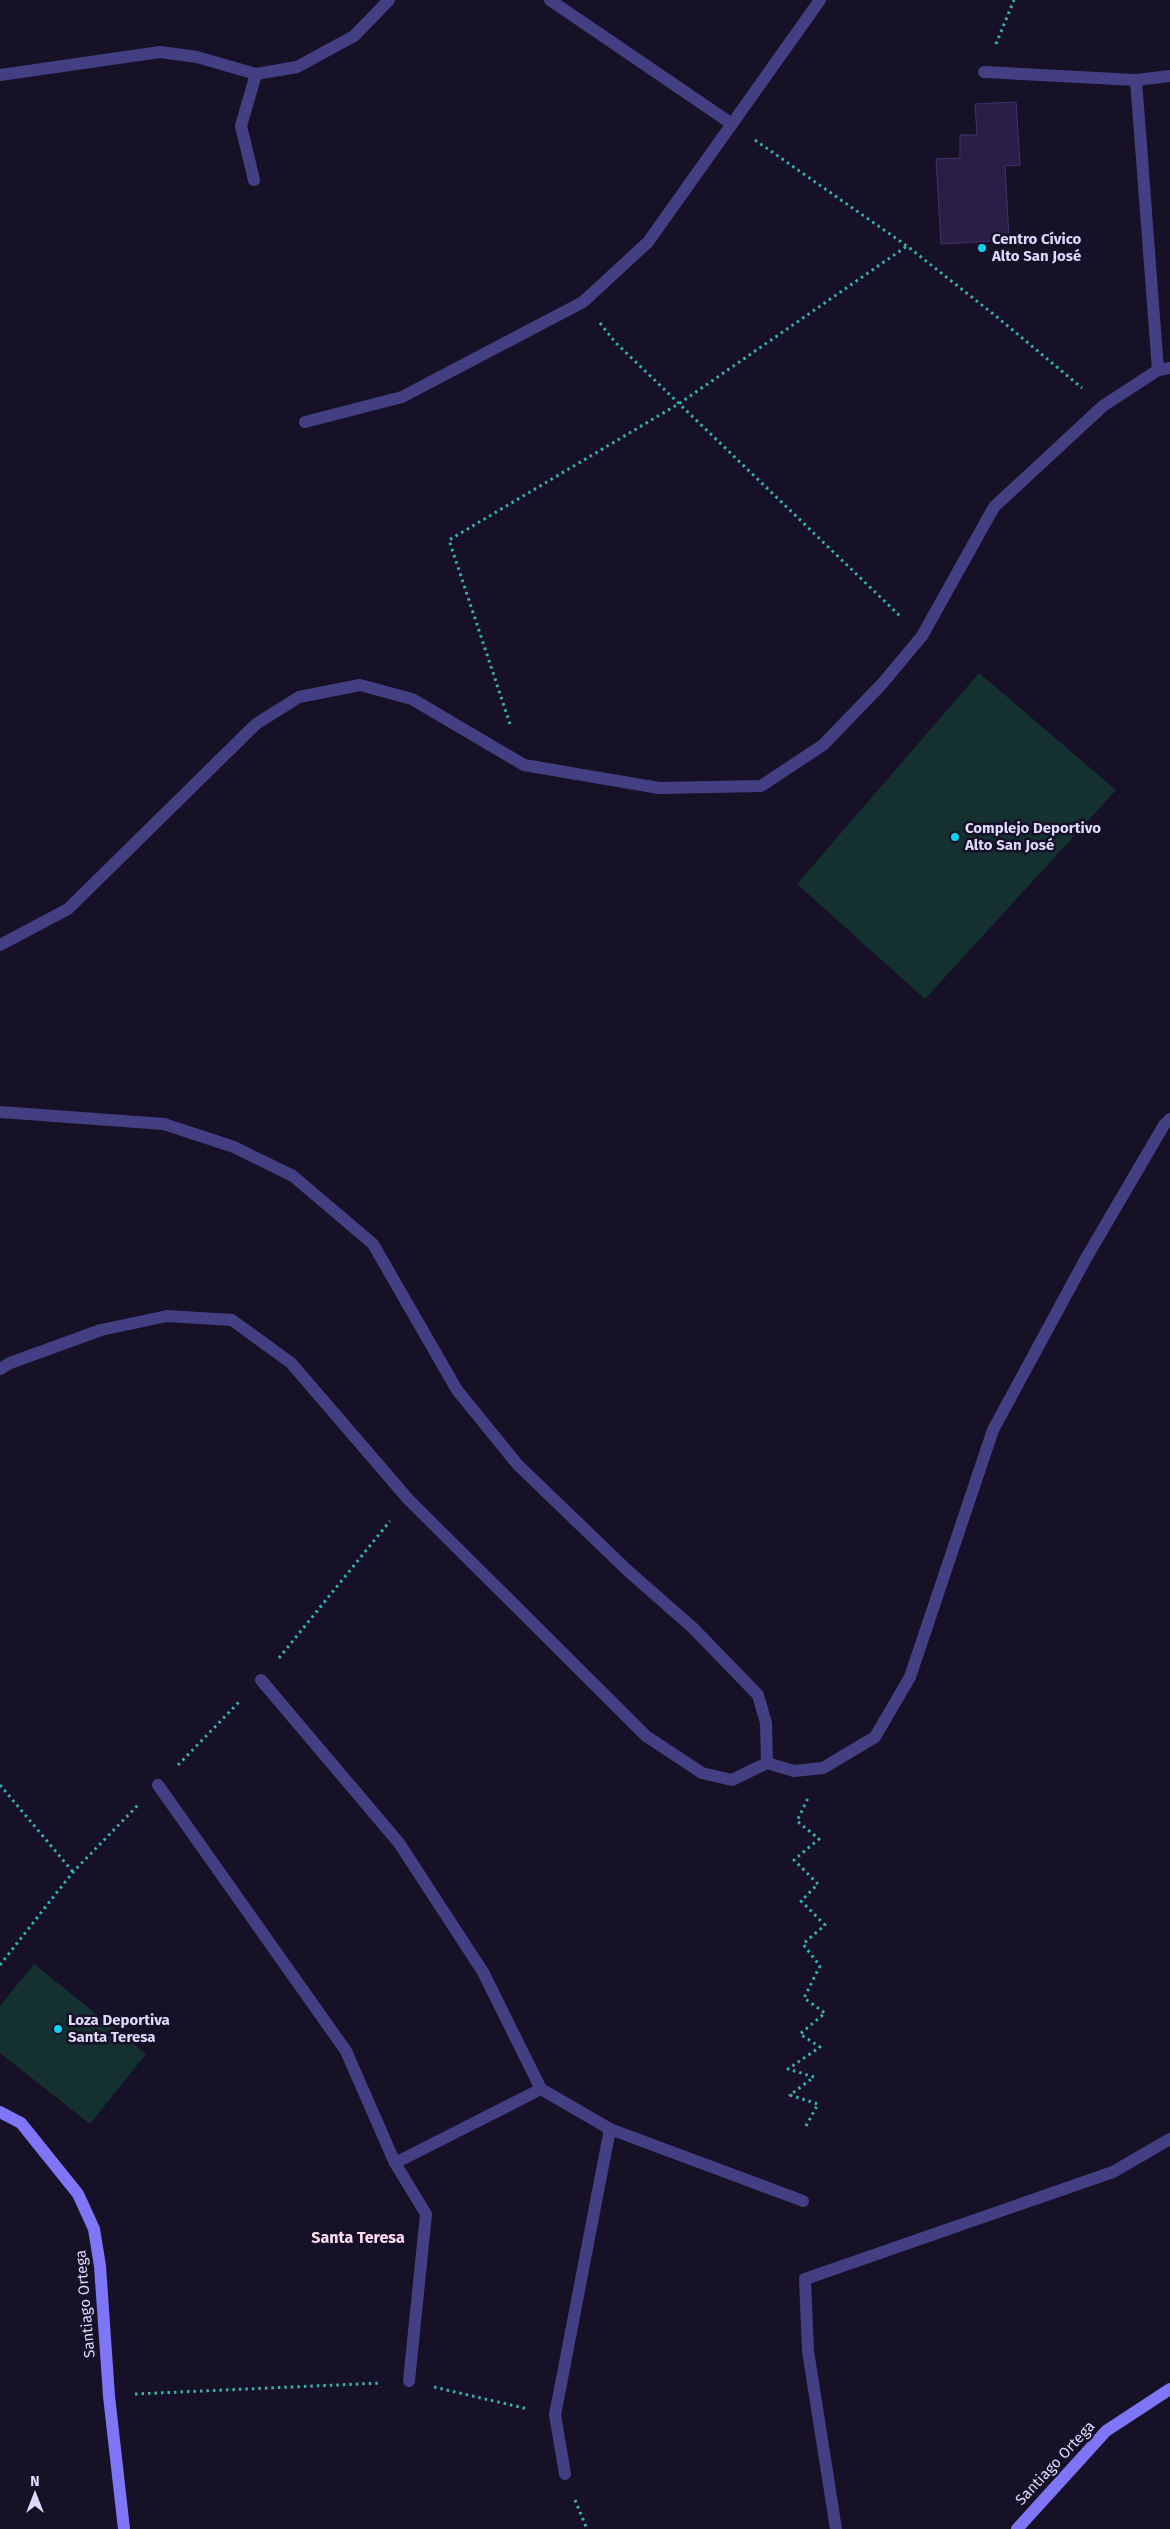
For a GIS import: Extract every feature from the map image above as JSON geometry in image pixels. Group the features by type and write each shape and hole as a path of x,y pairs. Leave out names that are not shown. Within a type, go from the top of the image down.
{"street":[{"path":"0,75 160,52 197,57 256,74 297,67 354,36 389,0"},
{"path":"550,0 732,124"},
{"path":"305,422 402,397 583,302 648,242 820,0"},
{"path":"984,72 1136,80 1170,76"},
{"path":"254,180 241,126 256,74"},
{"path":"0,945 68,909 256,724 299,697 360,685 412,699 524,765 659,788 761,786 823,745 881,685 922,636 994,507 1103,406 1164,369 1136,80"},
{"path":"0,1112 164,1124 234,1147 293,1176 373,1244 458,1390 518,1465 627,1570 693,1628 758,1696 766,1723 767,1763"},
{"path":"0,1369 10,1363 101,1330 167,1316 232,1320 291,1363 408,1499 646,1736 702,1773 732,1780 767,1763 794,1771 823,1768 875,1736 910,1677 993,1430 1085,1260 1164,1124 1170,1119"},
{"path":"261,1680 399,1843 483,1972 540,2089 610,2129 803,2200"},
{"path":"158,1785 346,2051 395,2163 426,2214 409,2381"},
{"path":"395,2163 511,2106 540,2089"},
{"name":"Santiago Ortega","path":"0,2112 21,2122 78,2194 94,2229 100,2266 109,2396 124,2529"},
{"path":"565,2474 556,2415 610,2129"},
{"path":"836,2529 808,2351 805,2278 1113,2172 1170,2139"},
{"name":"Santiago Ortega","path":"1017,2529 1106,2430 1170,2389"}],"path":[{"path":"984,72 1014,0"},
{"path":"732,124 907,246 998,317 1103,406"},
{"path":"524,765 449,540 680,403 907,246"},
{"path":"583,302 615,342 922,636"},
{"path":"0,1965 73,1872 261,1680 408,1499"},
{"path":"806,2126 818,2104 790,2095 814,2078 788,2069 820,2046 800,2034 826,2013 804,1998 820,1966 803,1944 826,1925 801,1901 818,1884 794,1860 819,1839 797,1821 823,1768"},
{"path":"0,1785 73,1872"},
{"path":"109,2396 409,2381 556,2415"}],"green space":[{"name":"Complejo Deportivo Alto San José","path":"979,673 1116,790 925,999 797,884"},
{"name":"Loza Deportiva Santa Teresa","path":"34,1964 146,2054 90,2124 0,2053 0,2006"}],"building":[{"path":"1016,102 1020,165 1005,166 1009,240 941,244 936,159 960,158 960,135 977,135 975,104"}],"place":[{"name":"Centro Cívico Alto San José","path":"982,248"},
{"name":"Complejo Deportivo Alto San José","path":"955,837"},
{"name":"Loza Deportiva Santa Teresa","path":"58,2029"}],"district":[{"name":"Santa Teresa","path":"358,2237"}]}
